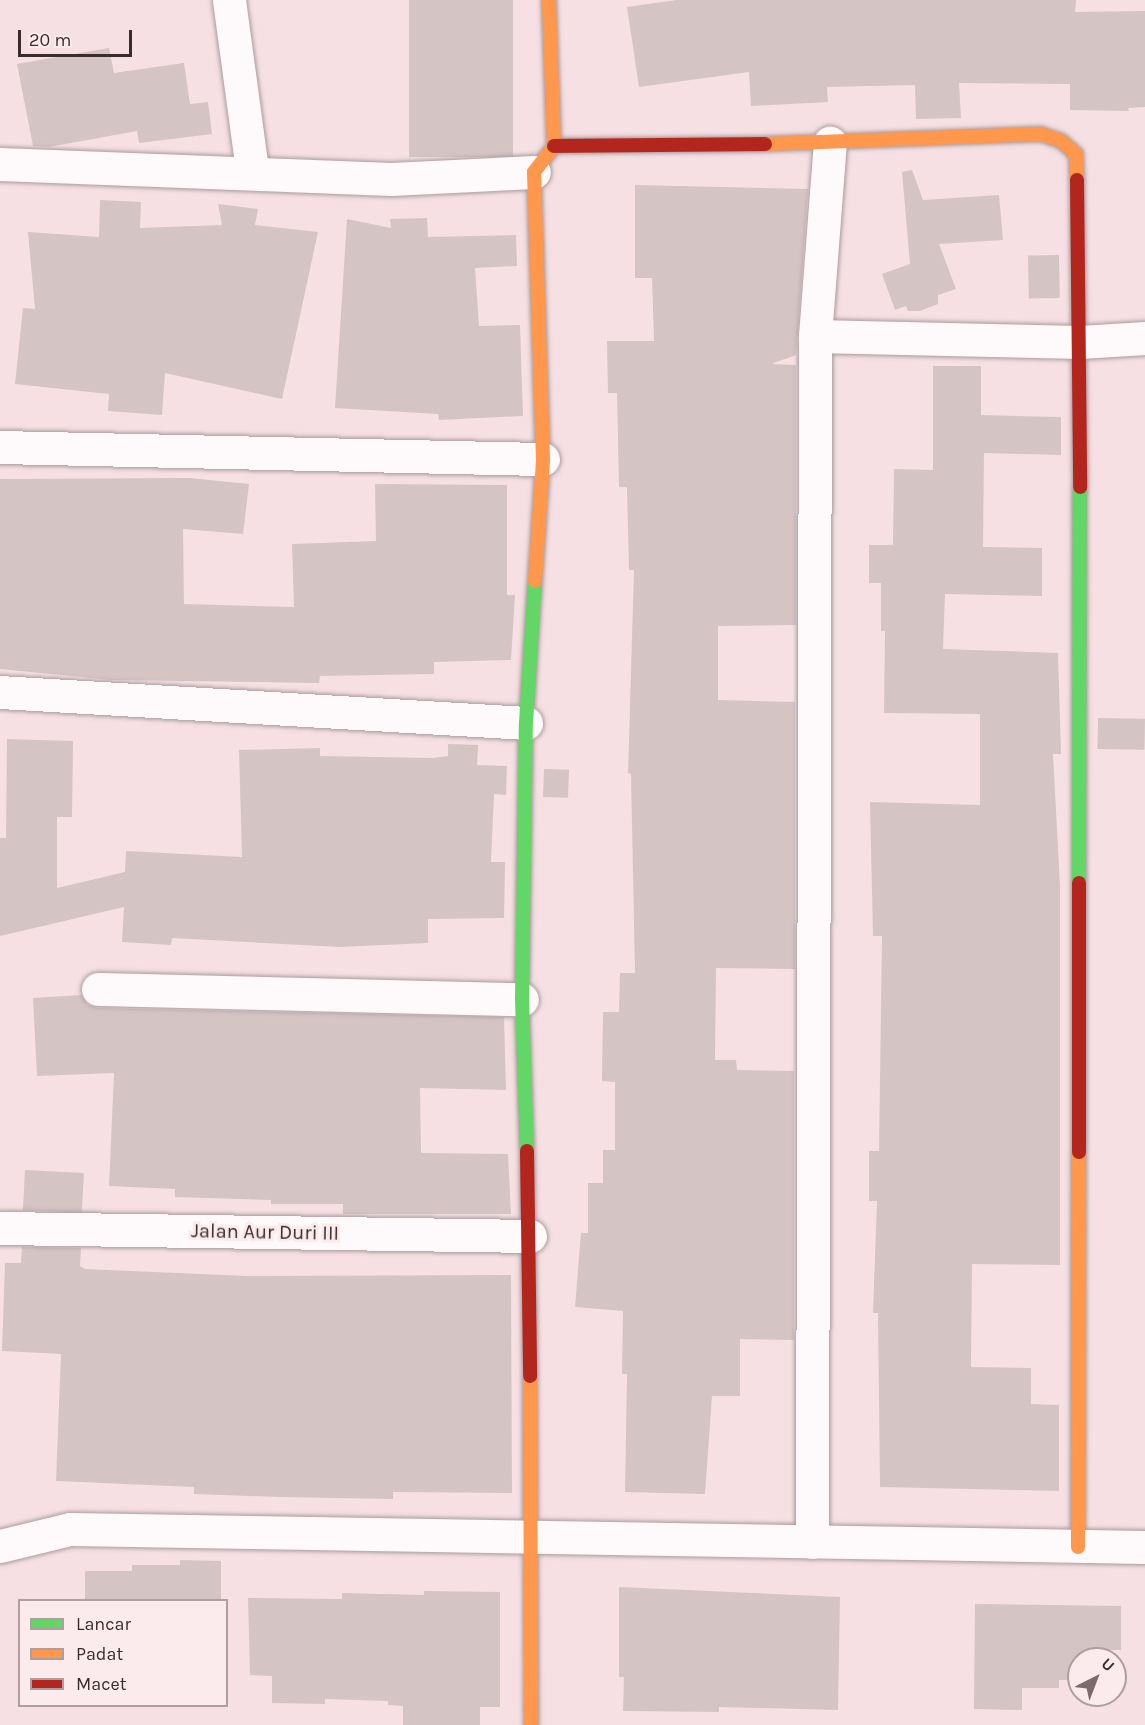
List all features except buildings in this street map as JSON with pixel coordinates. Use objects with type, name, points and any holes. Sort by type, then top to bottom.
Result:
[{"type":"street","points":[[229,0],[252,171]]},
{"type":"street","points":[[531,1725],[533,1537],[530,1236],[522,999],[526,723],[543,459],[534,172],[554,146],[549,0]]},
{"type":"street","points":[[554,146],[830,143],[1041,134],[1069,146],[1079,164],[1078,1547]]},
{"type":"street","points":[[812,1542],[815,336],[830,143]]},
{"type":"street","points":[[0,162],[252,171],[391,179],[534,172]]},
{"type":"street","points":[[815,336],[1080,342],[1145,338]]},
{"type":"street","points":[[0,447],[543,459]]},
{"type":"street","points":[[0,692],[526,723]]},
{"type":"street","points":[[98,989],[522,999]]},
{"type":"street","name":"Jalan Aur Duri III","points":[[0,1228],[530,1236]]},
{"type":"street","points":[[0,1546],[70,1529],[1145,1547]]},
{"type":"traffic: fast","points":[[1079,883],[1080,487]]},
{"type":"traffic: fast","points":[[527,1151],[522,999],[526,723],[535,581]]},
{"type":"traffic: slow","points":[[535,581],[543,459],[534,172],[554,146],[549,0]]},
{"type":"traffic: slow","points":[[765,144],[1041,134],[1061,141],[1076,154],[1077,180]]},
{"type":"traffic: slow","points":[[1078,1547],[1079,1152]]},
{"type":"traffic: slow","points":[[530,1376],[531,1725]]},
{"type":"traffic: jam","points":[[554,146],[765,144]]},
{"type":"traffic: jam","points":[[1077,180],[1080,487]]},
{"type":"traffic: jam","points":[[1079,883],[1079,1152]]},
{"type":"traffic: jam","points":[[527,1151],[530,1376]]}]
